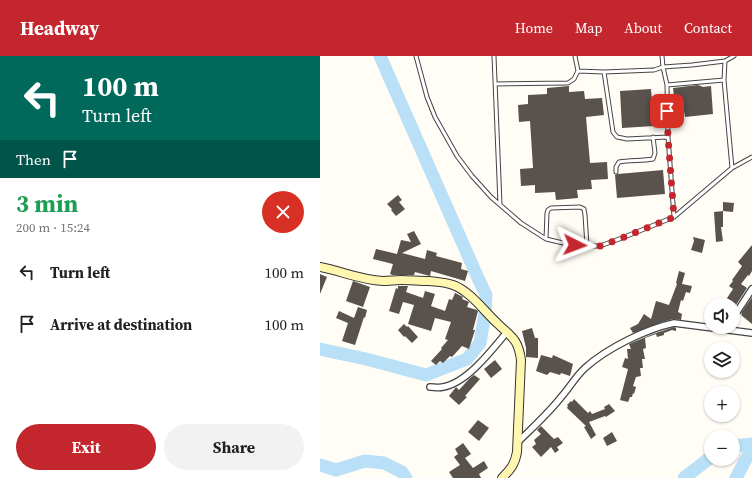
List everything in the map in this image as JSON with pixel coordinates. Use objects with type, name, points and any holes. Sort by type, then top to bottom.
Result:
[{"type":"main road","points":[[320,267],[367,279],[384,281],[402,280],[444,282],[454,285],[470,295],[512,337],[520,352],[521,371],[518,442],[516,460],[513,466],[502,478]]},
{"type":"street","points":[[740,307],[752,289]]},
{"type":"street","points":[[518,442],[544,417],[585,368],[603,354],[649,330],[662,326],[674,323],[704,326]]},
{"type":"street","points":[[430,387],[442,388],[453,384],[472,371],[485,358],[504,330]]},
{"type":"street","points":[[740,331],[752,333]]},
{"type":"lane","points":[[416,56],[427,97],[435,117],[457,156],[472,176],[491,197],[521,222],[546,238],[563,243],[586,246],[600,246],[622,238],[674,217],[732,168],[752,157]]},
{"type":"lane","points":[[494,56],[500,204]]},
{"type":"lane","points":[[495,84],[568,82],[574,79],[578,72],[575,56]]},
{"type":"lane","points":[[662,56],[666,85],[674,217]]},
{"type":"lane","points":[[578,72],[654,70],[663,67],[725,62],[734,56]]},
{"type":"lane","points":[[725,62],[724,80],[732,168]]},
{"type":"lane","points":[[604,72],[612,132],[617,137],[627,139],[668,137]]},
{"type":"lane","points":[[666,85],[724,80]]},
{"type":"lane","points":[[616,172],[616,167],[619,162],[653,159],[656,153],[653,137]]},
{"type":"lane","points":[[546,238],[546,213],[548,210],[551,208],[580,207],[584,209],[586,215],[586,246]]},
{"type":"building","points":[[698,85],[703,87],[711,86],[713,114],[685,117],[684,111],[674,112],[672,96],[674,96],[673,88]]},
{"type":"building","points":[[569,86],[569,92],[584,91],[585,99],[602,98],[604,115],[586,117],[590,163],[607,162],[608,179],[591,180],[592,189],[577,190],[578,198],[556,200],[555,192],[535,193],[535,185],[521,186],[520,169],[533,168],[530,121],[519,122],[518,105],[528,104],[528,95],[547,94],[547,88]]},
{"type":"building","points":[[651,89],[654,126],[622,128],[620,91]]},
{"type":"building","points":[[663,170],[665,194],[617,198],[615,175]]},
{"type":"building","points":[[398,195],[402,200],[399,202],[405,209],[396,216],[387,204]]},
{"type":"building","points":[[723,202],[734,203],[733,212],[723,211]]},
{"type":"building","points":[[723,211],[723,227],[721,227],[723,241],[716,242],[714,212]]},
{"type":"building","points":[[414,231],[421,244],[402,253],[425,259],[427,250],[437,253],[436,256],[462,263],[461,269],[468,271],[465,281],[431,271],[430,276],[415,272],[414,275],[393,275],[390,274],[393,264],[373,259],[376,249],[397,254],[401,240],[411,242],[407,234]]},
{"type":"building","points":[[693,237],[705,240],[702,253],[691,250],[694,241]]},
{"type":"building","points":[[752,245],[752,271],[741,284],[747,288],[740,299],[727,298],[733,289],[729,286],[742,266],[738,262]]},
{"type":"building","points":[[679,271],[685,273],[682,284],[692,286],[690,293],[686,292],[683,301],[681,300],[678,312],[682,314],[681,320],[673,319],[633,333],[630,328],[638,324],[644,314],[651,319],[656,301],[669,305],[677,284]]},
{"type":"building","points":[[320,274],[327,277],[320,294]]},
{"type":"building","points":[[353,281],[370,287],[363,307],[346,301]]},
{"type":"building","points":[[398,286],[408,286],[406,292],[423,298],[425,291],[435,294],[431,306],[445,311],[449,299],[452,300],[455,293],[463,297],[462,299],[469,302],[467,307],[478,311],[473,330],[475,330],[469,349],[462,346],[452,357],[450,356],[443,363],[440,361],[436,365],[431,361],[448,340],[445,339],[451,322],[435,318],[431,331],[408,324],[414,305],[403,302],[399,314],[389,311],[396,288],[398,289]]},
{"type":"building","points":[[752,297],[752,324],[741,315],[741,313]]},
{"type":"building","points":[[358,307],[367,310],[355,345],[342,341],[348,323],[336,318],[339,311],[354,318]]},
{"type":"building","points":[[404,324],[407,327],[408,326],[418,337],[412,343],[398,330]]},
{"type":"building","points":[[674,327],[676,328],[676,331],[672,330],[664,333],[664,335],[657,337],[656,334],[645,338],[646,348],[643,349],[645,359],[642,359],[643,368],[640,368],[641,376],[636,377],[633,386],[636,387],[634,394],[633,393],[628,402],[620,400],[628,369],[622,367],[625,358],[628,359],[627,349],[631,349],[629,344]]},
{"type":"building","points":[[532,328],[535,338],[538,338],[538,358],[526,357],[526,348],[522,331]]},
{"type":"building","points":[[541,355],[552,358],[553,355],[573,364],[570,376],[550,372],[547,375],[536,371]]},
{"type":"building","points":[[495,360],[502,369],[491,378],[484,369]]},
{"type":"building","points":[[474,375],[480,379],[459,405],[449,396],[456,387],[459,390]]},
{"type":"building","points":[[574,399],[588,413],[590,411],[592,414],[605,409],[604,407],[609,404],[615,411],[606,417],[605,416],[589,422],[596,435],[591,439],[584,427],[586,426],[567,408],[567,405]]},
{"type":"building","points":[[478,420],[489,428],[479,441],[468,432]]},
{"type":"building","points":[[541,426],[554,439],[558,437],[563,443],[557,447],[559,450],[555,453],[551,447],[541,457],[532,447],[536,444],[534,440],[541,434],[537,430]]},
{"type":"building","points":[[612,432],[617,441],[607,446],[603,438]]},
{"type":"building","points":[[463,443],[471,454],[465,458],[473,468],[484,461],[488,468],[479,474],[481,478],[453,478],[449,472],[460,465],[454,457],[458,454],[455,449]]},
{"type":"waterway","points":[[320,349],[366,359],[426,375],[467,359],[480,343],[485,313],[486,295],[380,56]]},
{"type":"waterway","points":[[740,445],[752,444]]},
{"type":"waterway","points":[[736,478],[752,448]]},
{"type":"waterway","points":[[320,465],[336,470],[365,461],[384,463],[402,472],[406,478]]},
{"type":"waterway","points":[[684,478],[704,462]]},
{"type":"route","points":[[575,245],[600,246],[674,217],[667,111]]}]
